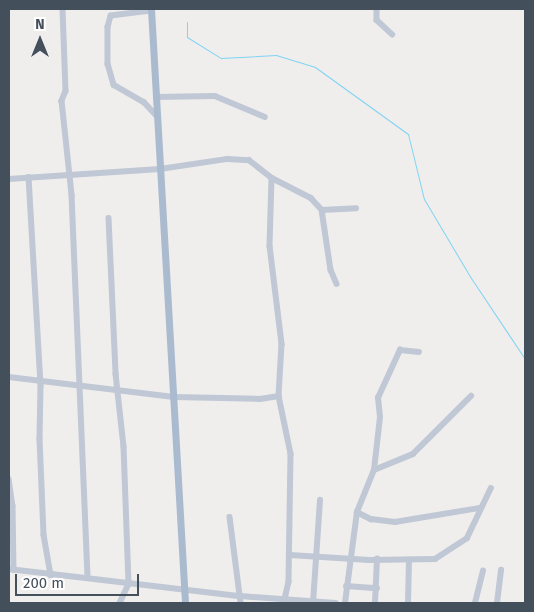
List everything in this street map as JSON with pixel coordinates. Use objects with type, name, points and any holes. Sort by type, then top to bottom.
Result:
[{"type":"main road","points":[[151,10],[185,603]]},
{"type":"street","points":[[63,9],[66,92],[62,101],[70,174],[88,578]]},
{"type":"street","points":[[377,9],[377,20],[392,34]]},
{"type":"street","points":[[151,10],[111,16],[108,27],[108,64],[114,85],[144,102],[157,116]]},
{"type":"street","points":[[156,97],[215,96],[265,116]]},
{"type":"street","points":[[9,179],[160,170],[241,159],[258,166],[272,178],[298,190],[322,210],[331,270],[337,284]]},
{"type":"street","points":[[29,177],[40,380],[44,535],[51,575]]},
{"type":"street","points":[[272,178],[270,246],[282,344],[279,396],[291,454],[288,509],[290,555],[285,599]]},
{"type":"street","points":[[322,210],[356,208]]},
{"type":"street","points":[[109,218],[118,390],[124,447],[129,584],[120,603]]},
{"type":"street","points":[[345,603],[357,512],[374,470],[380,417],[378,398],[400,350],[419,352]]},
{"type":"street","points":[[9,377],[174,397],[260,399],[279,396]]},
{"type":"street","points":[[374,470],[413,454],[471,396]]},
{"type":"street","points":[[9,479],[13,506],[12,569],[240,596],[336,603]]},
{"type":"street","points":[[290,555],[409,560],[435,559],[466,538],[491,488]]},
{"type":"street","points":[[314,602],[320,500]]},
{"type":"street","points":[[357,512],[371,519],[395,522],[480,508]]},
{"type":"street","points":[[230,517],[241,603]]},
{"type":"street","points":[[375,603],[377,559]]},
{"type":"street","points":[[408,603],[409,560]]},
{"type":"street","points":[[497,603],[501,570]]},
{"type":"street","points":[[476,603],[483,571]]},
{"type":"street","points":[[346,586],[377,588]]},
{"type":"waterway","points":[[187,22],[187,37],[221,58],[276,55],[315,67],[408,134],[424,199],[471,278],[525,359]]}]
